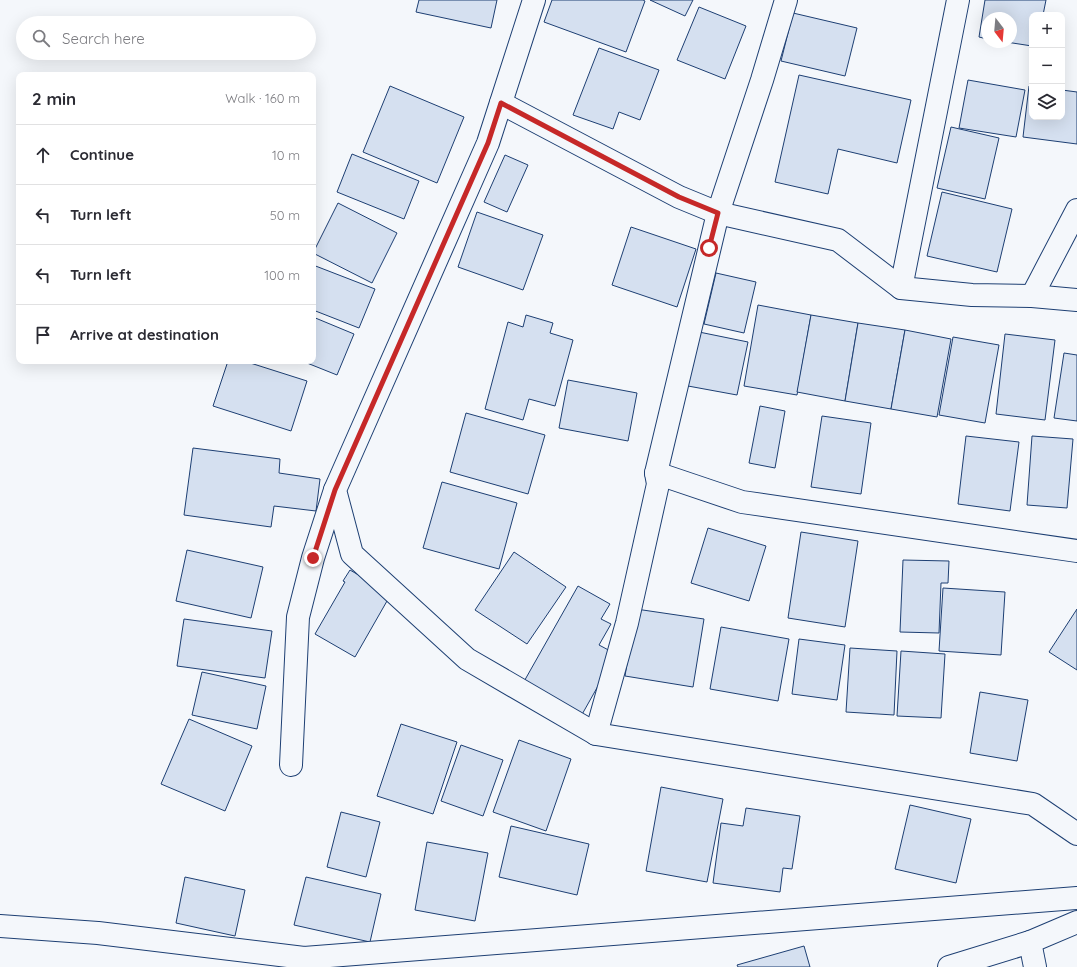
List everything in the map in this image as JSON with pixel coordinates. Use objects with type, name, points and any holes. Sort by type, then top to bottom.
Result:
[{"type":"street","points":[[291,766],[298,617],[313,558],[335,490],[488,143],[534,0]]},
{"type":"street","points":[[596,734],[628,615],[658,484],[656,473],[718,213],[762,80],[786,0]]},
{"type":"street","points":[[901,288],[958,0]]},
{"type":"street","points":[[501,103],[679,197],[718,213],[838,240],[901,288],[972,295],[1032,296],[1077,300]]},
{"type":"street","points":[[1032,296],[1077,210]]},
{"type":"street","points":[[656,473],[742,502],[1077,551]]},
{"type":"street","points":[[335,490],[352,554],[467,659],[596,734],[1033,804],[1077,834]]},
{"type":"street","points":[[0,926],[98,933],[304,958],[1077,898]]},
{"type":"street","points":[[949,967],[1030,942],[1077,922]]},
{"type":"street","points":[[1030,942],[1035,967]]},
{"type":"building","points":[[419,0],[497,0],[491,28],[416,12]]},
{"type":"building","points":[[552,0],[645,1],[626,52],[544,22]]},
{"type":"building","points":[[650,0],[693,0],[685,16]]},
{"type":"building","points":[[985,0],[1046,0],[1044,12],[1029,12],[1029,46],[1017,44],[1017,12],[983,12]]},
{"type":"building","points":[[699,7],[746,26],[725,79],[677,60]]},
{"type":"building","points":[[793,13],[857,28],[845,76],[781,61]]},
{"type":"building","points":[[981,25],[981,38],[979,37]]},
{"type":"building","points":[[599,48],[659,70],[640,120],[619,112],[613,129],[573,115]]},
{"type":"building","points":[[799,75],[911,100],[897,163],[838,149],[828,194],[775,182]]},
{"type":"building","points":[[968,80],[1025,90],[1016,137],[959,128]]},
{"type":"building","points":[[390,86],[464,117],[437,183],[363,152]]},
{"type":"building","points":[[1029,86],[1029,120],[1065,120],[1065,90],[1077,92],[1077,144],[1023,137]]},
{"type":"building","points":[[951,127],[999,138],[985,199],[937,188]]},
{"type":"building","points":[[352,154],[419,181],[404,219],[337,192]]},
{"type":"building","points":[[505,155],[528,165],[507,212],[484,202]]},
{"type":"building","points":[[942,192],[1012,209],[997,272],[927,256]]},
{"type":"building","points":[[338,203],[397,233],[372,283],[316,255],[316,247]]},
{"type":"building","points":[[477,212],[543,235],[523,290],[458,267]]},
{"type":"building","points":[[631,227],[696,249],[677,307],[612,285]]},
{"type":"building","points":[[316,266],[375,289],[359,328],[316,311]]},
{"type":"building","points":[[716,273],[756,282],[744,333],[704,324]]},
{"type":"building","points":[[758,305],[811,315],[797,395],[744,386]]},
{"type":"building","points":[[526,315],[553,323],[550,333],[573,340],[555,406],[529,399],[523,420],[485,409],[508,322],[523,327]]},
{"type":"building","points":[[811,315],[858,323],[845,401],[797,392]]},
{"type":"building","points":[[316,318],[354,334],[337,375],[310,364],[316,364]]},
{"type":"building","points":[[858,323],[905,330],[891,409],[845,401]]},
{"type":"building","points":[[905,330],[951,339],[937,417],[891,409]]},
{"type":"building","points":[[699,332],[748,342],[737,395],[688,386]]},
{"type":"building","points":[[1005,334],[1055,340],[1045,420],[996,414]]},
{"type":"building","points":[[953,337],[999,345],[985,423],[939,415]]},
{"type":"building","points":[[1064,353],[1077,355],[1077,421],[1054,418]]},
{"type":"building","points":[[227,364],[253,364],[307,381],[291,431],[213,406]]},
{"type":"building","points":[[568,380],[637,393],[628,441],[559,428]]},
{"type":"building","points":[[760,406],[785,411],[775,468],[749,463]]},
{"type":"building","points":[[466,413],[545,435],[528,494],[450,472]]},
{"type":"building","points":[[822,416],[871,423],[861,494],[811,487]]},
{"type":"building","points":[[966,436],[1019,442],[1010,511],[958,504]]},
{"type":"building","points":[[1032,436],[1073,439],[1067,508],[1027,505]]},
{"type":"building","points":[[193,448],[280,459],[279,473],[320,479],[316,511],[274,506],[271,527],[184,515]]},
{"type":"building","points":[[442,482],[517,503],[499,569],[423,548]]},
{"type":"building","points":[[708,528],[766,546],[749,601],[691,583]]},
{"type":"building","points":[[801,532],[858,541],[845,627],[788,618]]},
{"type":"building","points":[[187,550],[263,567],[251,618],[176,601]]},
{"type":"building","points":[[514,552],[566,587],[527,644],[475,610]]},
{"type":"building","points":[[903,560],[949,561],[948,583],[941,583],[939,633],[900,632]]},
{"type":"building","points":[[350,570],[391,594],[355,657],[315,634],[345,582],[343,581]]},
{"type":"building","points":[[578,586],[610,604],[601,619],[611,624],[599,645],[616,654],[580,718],[522,685]]},
{"type":"building","points":[[943,588],[1005,592],[1001,655],[939,651]]},
{"type":"building","points":[[636,609],[704,619],[693,687],[625,676]]},
{"type":"building","points":[[1077,609],[1077,670],[1049,652]]},
{"type":"building","points":[[184,619],[272,631],[265,678],[177,666]]},
{"type":"building","points":[[721,627],[789,639],[778,701],[710,689]]},
{"type":"building","points":[[799,639],[845,645],[837,700],[792,694]]},
{"type":"building","points":[[850,648],[897,651],[894,715],[846,712]]},
{"type":"building","points":[[901,651],[945,654],[941,718],[897,716]]},
{"type":"building","points":[[202,672],[266,686],[257,729],[192,715]]},
{"type":"building","points":[[980,692],[1028,700],[1017,761],[970,753]]},
{"type":"building","points":[[189,719],[252,746],[225,811],[161,784]]},
{"type":"building","points":[[401,724],[457,742],[433,814],[377,796]]},
{"type":"building","points":[[519,740],[571,759],[546,831],[493,812]]},
{"type":"building","points":[[461,745],[503,760],[483,816],[441,801]]},
{"type":"building","points":[[661,787],[723,799],[707,882],[646,871]]},
{"type":"building","points":[[910,805],[971,819],[956,883],[895,869]]},
{"type":"building","points":[[746,808],[800,816],[792,869],[783,868],[780,892],[713,883],[721,823],[743,826]]},
{"type":"building","points":[[341,812],[380,822],[366,877],[327,867]]},
{"type":"building","points":[[511,826],[589,844],[577,895],[499,877]]},
{"type":"building","points":[[427,842],[488,853],[475,921],[415,910]]},
{"type":"building","points":[[185,877],[245,890],[235,936],[176,923]]},
{"type":"building","points":[[306,877],[381,894],[370,942],[294,925]]},
{"type":"building","points":[[804,946],[810,967],[738,967],[737,965]]},
{"type":"route","points":[[313,558],[335,490],[488,143],[501,103],[679,197],[718,213],[709,248]]}]
